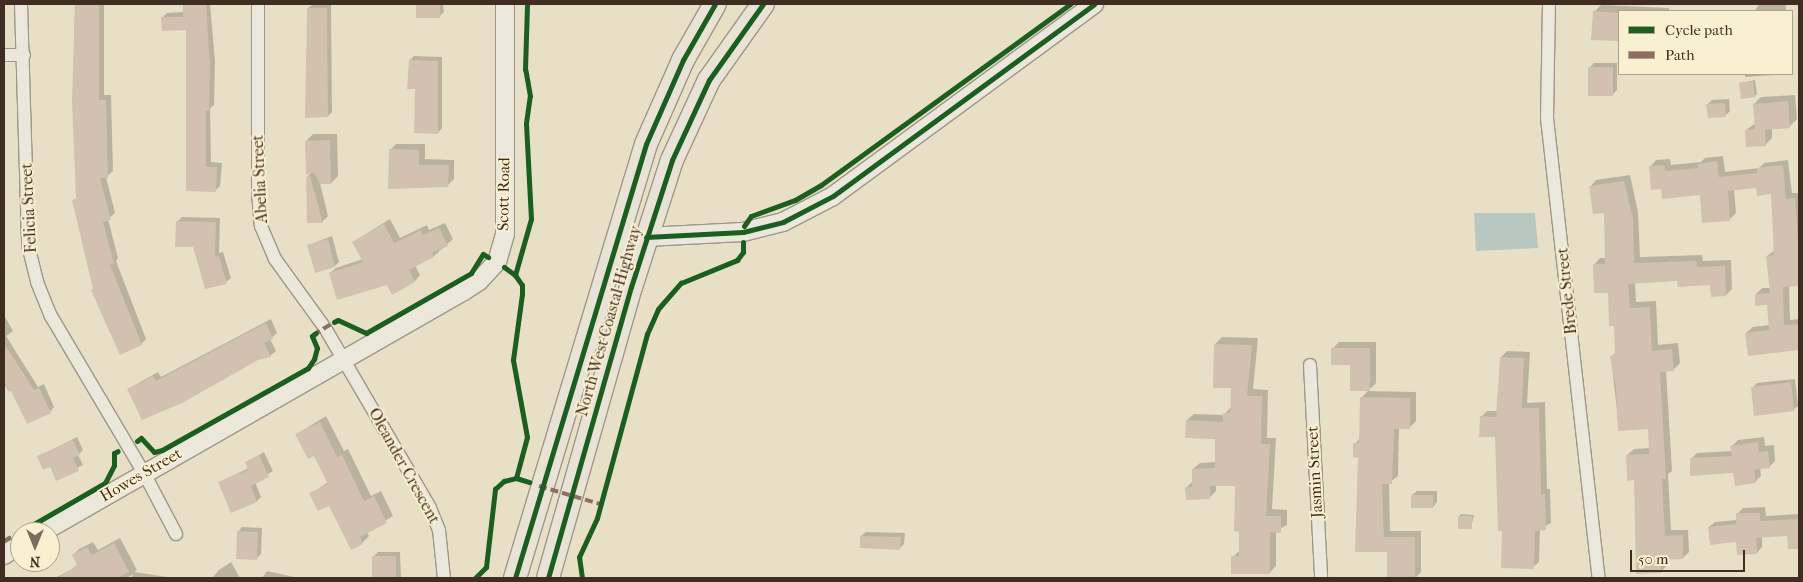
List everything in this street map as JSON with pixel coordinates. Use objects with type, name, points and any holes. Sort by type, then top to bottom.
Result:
[{"type":"highway","name":"North West Coastal Highway","points":[[515,578],[646,144],[682,60],[715,4]]},
{"type":"highway","name":"North West Coastal Highway","points":[[548,578],[646,236],[672,160],[709,80],[763,4]]},
{"type":"street","name":"Felicia Street","points":[[21,4],[24,55],[28,245],[37,282],[51,316],[144,473],[176,534]]},
{"type":"street","name":"Abelia Street","points":[[258,4],[258,193],[261,226],[275,259],[344,359]]},
{"type":"street","name":"Scott Road","points":[[344,359],[472,286],[497,262],[505,234],[505,4]]},
{"type":"street","points":[[646,236],[729,234],[783,222],[833,196],[1094,4]]},
{"type":"street","name":"Brede Street","points":[[1549,4],[1547,118],[1599,578]]},
{"type":"street","points":[[4,55],[24,55]]},
{"type":"street","name":"Howes Street","points":[[60,522],[344,359]]},
{"type":"street","name":"Oleander Crescent","points":[[344,359],[430,508],[439,530],[444,578]]},
{"type":"street","name":"Jasmin Street","points":[[1310,365],[1320,578]]},
{"type":"shaded area","points":[[1474,213],[1535,213],[1538,248],[1476,251]]},
{"type":"building","points":[[75,4],[99,4],[99,100],[106,100],[108,178],[100,178],[111,220],[103,222],[114,264],[110,265],[142,345],[120,355],[91,290],[93,289],[72,200],[76,199],[72,101]]},
{"type":"building","points":[[183,4],[206,4],[210,67],[209,111],[206,111],[206,167],[217,167],[216,192],[186,191],[186,30],[162,31],[161,17],[183,17]]},
{"type":"building","points":[[416,4],[440,4],[440,18],[416,18]]},
{"type":"building","points":[[307,8],[327,8],[328,117],[305,118]]},
{"type":"building","points":[[1593,11],[1618,13],[1618,41],[1591,40]]},
{"type":"building","points":[[409,60],[438,61],[438,134],[414,133],[415,89],[407,89]]},
{"type":"building","points":[[1588,67],[1613,67],[1613,96],[1588,96]]},
{"type":"building","points":[[1753,81],[1755,97],[1741,99],[1739,83]]},
{"type":"building","points":[[1788,101],[1790,128],[1765,130],[1766,146],[1746,147],[1745,130],[1755,129],[1753,104]]},
{"type":"building","points":[[1725,103],[1726,117],[1708,118],[1706,104]]},
{"type":"building","points":[[330,140],[331,184],[320,184],[314,172],[306,175],[305,141]]},
{"type":"building","points":[[389,149],[419,150],[419,165],[449,165],[448,187],[388,189]]},
{"type":"building","points":[[1717,161],[1719,177],[1757,173],[1757,168],[1783,165],[1786,199],[1795,198],[1799,253],[1799,286],[1783,287],[1784,325],[1799,324],[1799,350],[1748,356],[1745,333],[1769,330],[1767,305],[1755,306],[1755,294],[1770,293],[1766,256],[1774,255],[1771,194],[1757,196],[1756,188],[1728,191],[1730,221],[1702,223],[1700,195],[1662,199],[1661,189],[1651,190],[1649,166],[1664,165],[1665,171],[1698,168],[1698,164]]},
{"type":"building","points":[[310,176],[323,223],[307,223],[306,177]]},
{"type":"building","points":[[1624,181],[1633,219],[1634,263],[1696,261],[1697,267],[1725,266],[1726,296],[1711,297],[1710,285],[1678,287],[1677,281],[1628,284],[1630,308],[1650,307],[1652,351],[1672,349],[1674,371],[1660,372],[1666,479],[1662,479],[1665,536],[1683,535],[1683,559],[1661,560],[1661,573],[1636,574],[1634,480],[1627,481],[1626,455],[1649,454],[1648,429],[1618,431],[1616,388],[1610,356],[1615,355],[1614,326],[1609,326],[1608,293],[1594,293],[1593,264],[1605,264],[1604,213],[1593,214],[1589,186]]},
{"type":"building","points":[[176,221],[216,222],[215,257],[219,256],[227,284],[205,289],[193,247],[175,247]]},
{"type":"building","points":[[384,224],[394,243],[421,230],[423,235],[439,228],[448,246],[432,253],[434,257],[409,270],[415,282],[392,295],[387,285],[337,300],[329,273],[363,262],[352,242]]},
{"type":"building","points":[[328,239],[335,267],[315,273],[307,245]]},
{"type":"building","points":[[266,323],[273,339],[264,343],[271,357],[258,360],[182,403],[142,420],[127,389],[153,376],[156,381]]},
{"type":"building","points":[[4,343],[34,390],[39,388],[51,413],[27,424],[11,391],[9,392],[4,385]]},
{"type":"building","points":[[1214,344],[1252,345],[1247,396],[1262,396],[1261,444],[1270,444],[1266,516],[1281,516],[1281,533],[1270,532],[1270,574],[1231,574],[1231,556],[1239,556],[1239,532],[1234,531],[1235,486],[1210,486],[1210,499],[1186,500],[1185,487],[1192,487],[1192,469],[1215,468],[1215,439],[1185,438],[1186,420],[1223,422],[1223,413],[1230,413],[1231,388],[1213,388]]},
{"type":"building","points":[[1331,348],[1370,348],[1370,391],[1350,391],[1350,365],[1331,365]]},
{"type":"building","points":[[1500,357],[1524,358],[1522,408],[1539,408],[1541,494],[1545,494],[1546,530],[1535,531],[1534,569],[1501,568],[1502,531],[1498,531],[1495,437],[1479,437],[1480,416],[1496,417]]},
{"type":"building","points":[[1791,382],[1794,411],[1754,416],[1751,387]]},
{"type":"building","points":[[1360,397],[1410,398],[1410,429],[1394,429],[1392,484],[1382,484],[1384,537],[1415,537],[1415,578],[1387,578],[1387,552],[1355,552],[1358,458],[1353,457],[1353,443],[1359,443]]},
{"type":"building","points":[[320,422],[337,457],[342,455],[364,501],[374,496],[387,523],[360,537],[363,544],[351,550],[329,506],[318,511],[309,493],[328,484],[314,456],[308,459],[295,434]]},
{"type":"building","points":[[73,440],[80,455],[73,458],[79,471],[56,481],[50,467],[43,470],[37,456]]},
{"type":"building","points":[[1758,442],[1759,452],[1768,451],[1770,468],[1754,470],[1756,483],[1735,486],[1733,473],[1690,476],[1690,458],[1732,456],[1730,446]]},
{"type":"building","points":[[259,455],[269,477],[251,486],[257,502],[231,513],[218,482],[248,470],[245,462]]},
{"type":"building","points":[[1411,495],[1433,495],[1433,508],[1411,508]]},
{"type":"building","points":[[1736,513],[1760,513],[1760,521],[1799,519],[1799,549],[1788,549],[1787,536],[1756,538],[1757,554],[1737,555],[1736,542],[1710,545],[1708,527],[1736,524]]},
{"type":"building","points":[[1458,516],[1472,516],[1472,529],[1458,529]]},
{"type":"building","points":[[237,531],[258,532],[257,560],[236,559]]},
{"type":"building","points":[[860,536],[901,537],[900,550],[860,548]]},
{"type":"building","points":[[114,543],[129,572],[117,578],[58,578],[77,565],[72,555],[87,547],[92,555]]},
{"type":"building","points":[[372,556],[396,556],[396,578],[372,578]]},
{"type":"marked path","points":[[313,335],[338,320]]},
{"type":"marked path","points":[[539,486],[600,504]]},
{"type":"marked path","points":[[4,541],[10,538]]},
{"type":"cycle path","points":[[515,275],[531,219],[526,123],[530,96],[525,69],[527,4]]},
{"type":"cycle path","points":[[515,578],[646,144],[683,60],[715,4]]},
{"type":"cycle path","points":[[548,578],[631,287],[672,160],[709,80],[763,4]]},
{"type":"cycle path","points":[[744,226],[751,216],[795,200],[821,185],[1070,4]]},
{"type":"cycle path","points":[[646,237],[743,232],[783,222],[833,196],[1094,4]]},
{"type":"cycle path","points":[[582,578],[579,557],[597,518],[647,334],[658,309],[681,283],[737,260],[743,252],[743,242]]},
{"type":"cycle path","points":[[334,322],[338,320],[366,333],[471,273],[483,254],[488,257]]},
{"type":"cycle path","points":[[504,267],[515,275],[522,285],[513,360],[527,437],[516,478]]},
{"type":"cycle path","points":[[137,441],[141,438],[154,452],[162,450],[308,368],[314,359],[317,348],[312,336],[316,333]]},
{"type":"cycle path","points":[[37,522],[105,483],[114,465],[114,453],[118,451]]},
{"type":"cycle path","points":[[475,578],[486,567],[495,489],[504,481],[516,478],[529,482]]}]
